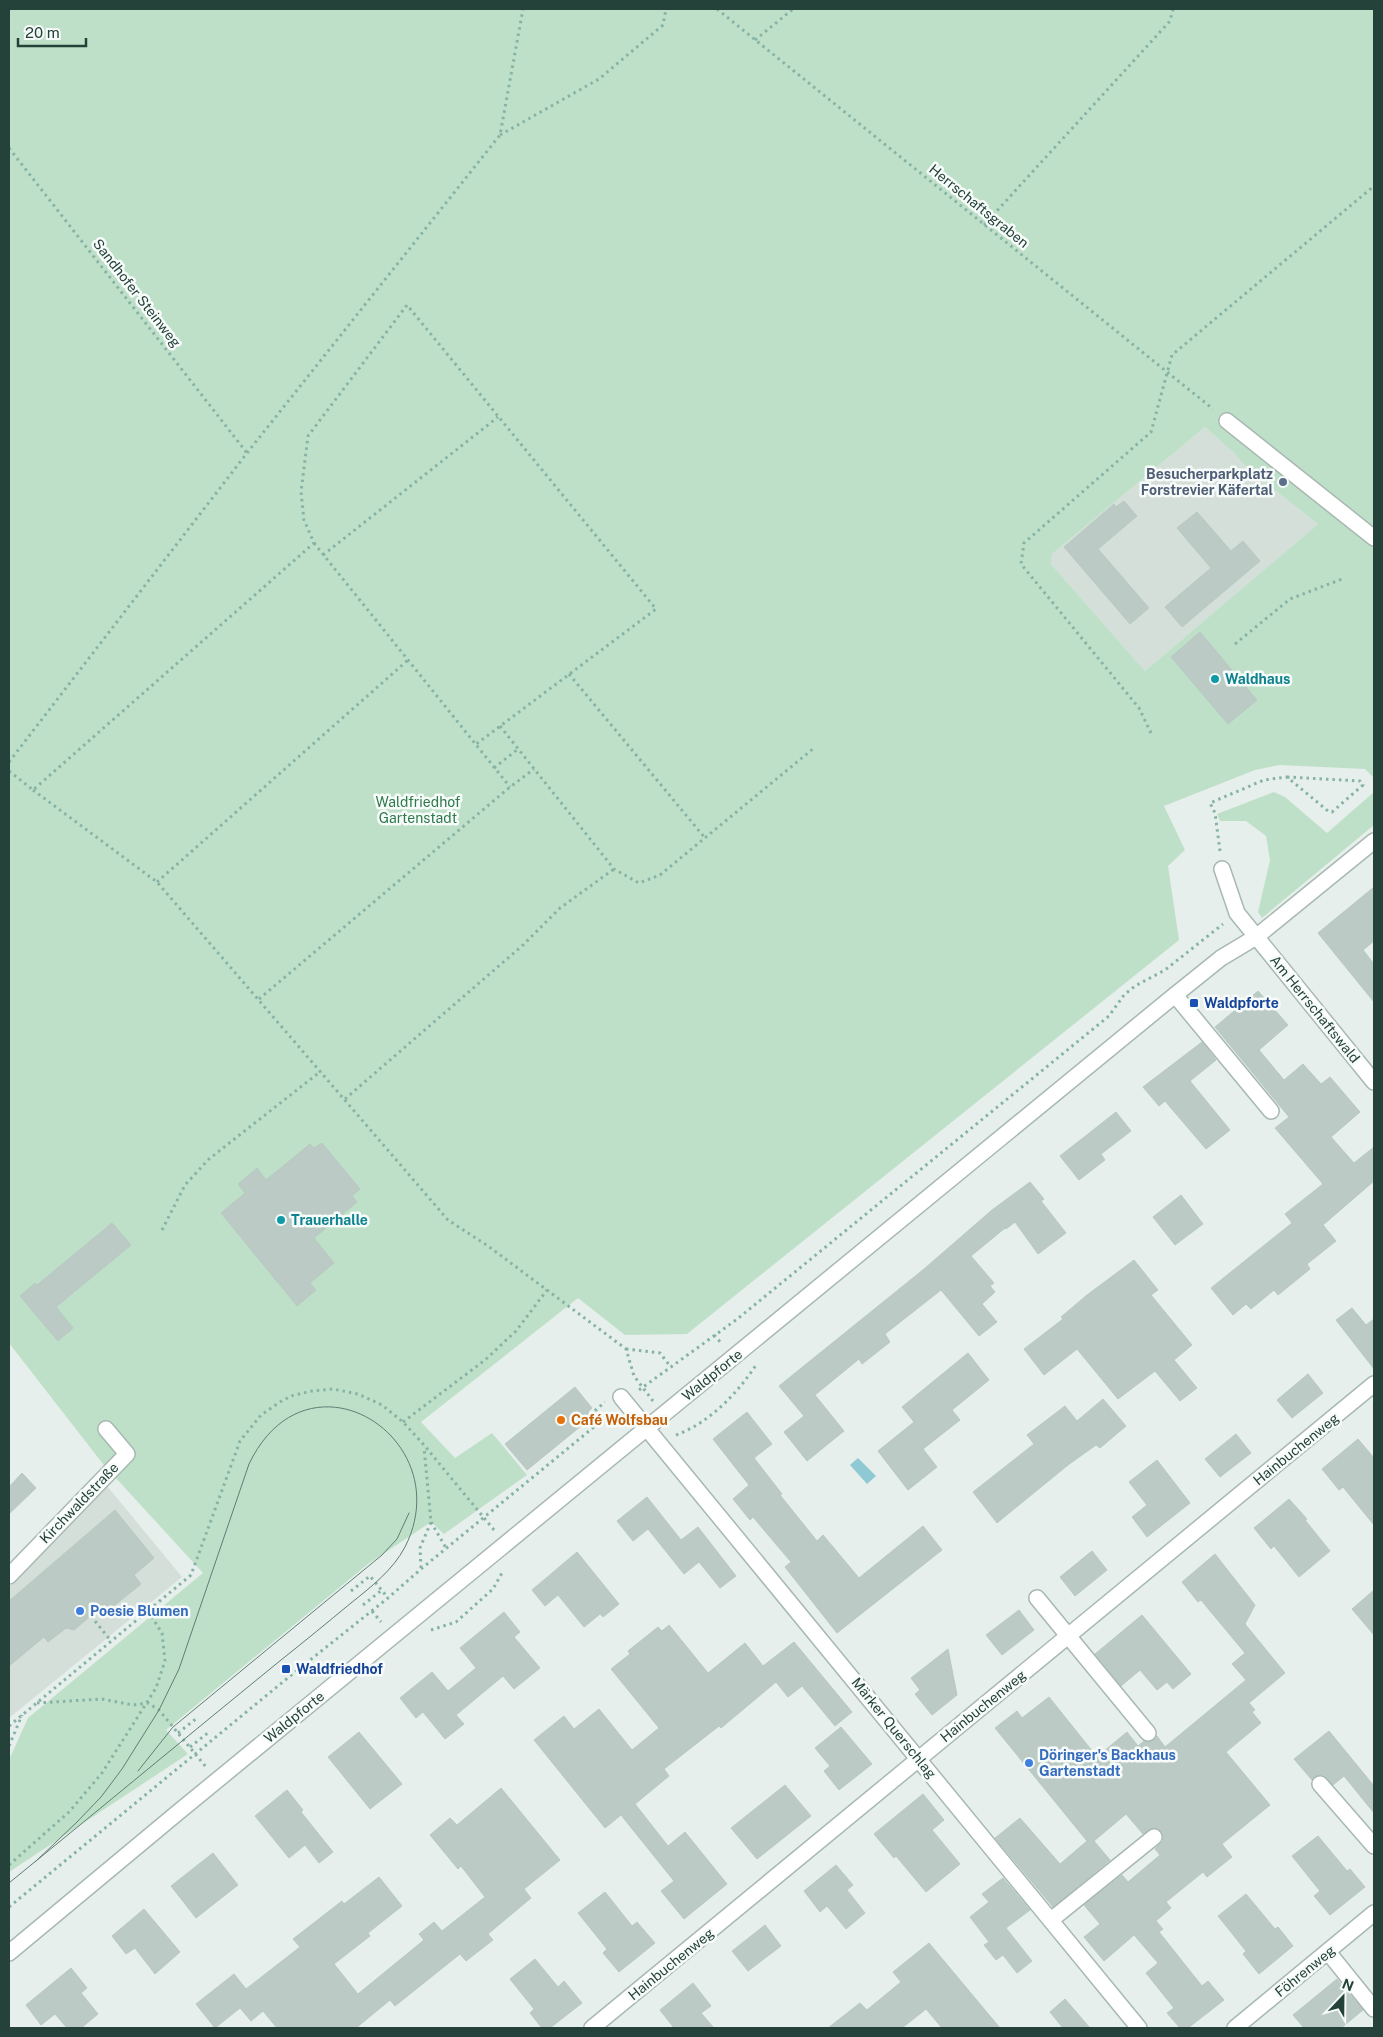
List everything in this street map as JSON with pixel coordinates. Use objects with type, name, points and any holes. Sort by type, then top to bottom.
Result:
[{"type":"street","points":[[1227,421],[1374,538]]},
{"type":"street","name":"Waldpforte","points":[[9,1953],[217,1780],[1220,958],[1256,937],[1374,841]]},
{"type":"street","name":"Am Herrschaftswald","points":[[1222,869],[1237,913],[1374,1082]]},
{"type":"street","points":[[1175,995],[1272,1111]]},
{"type":"street","name":"Hainbuchenweg","points":[[592,2028],[1374,1384]]},
{"type":"street","name":"Märker Querschlag","points":[[621,1397],[1139,2028]]},
{"type":"street","name":"Kirchwaldstraße","points":[[9,1576],[127,1454],[106,1429]]},
{"type":"street","points":[[1037,1598],[1148,1733]]},
{"type":"street","points":[[1320,1784],[1374,1846]]},
{"type":"street","points":[[1051,1920],[1154,1837]]},
{"type":"street","name":"Föhrenweg","points":[[1235,2028],[1374,1913]]},
{"type":"street","points":[[1328,1952],[1374,2009]]},
{"type":"path","points":[[500,135],[522,9]]},
{"type":"path","points":[[9,762],[247,453],[500,135],[599,79],[663,25],[666,9]]},
{"type":"path","name":"Herrschaftsgraben","points":[[717,9],[1227,421]]},
{"type":"path","points":[[754,40],[793,9]]},
{"type":"path","points":[[984,225],[1170,21],[1173,9]]},
{"type":"path","name":"Sandhofer Steinweg","points":[[9,148],[247,453]]},
{"type":"path","points":[[1150,733],[1139,708],[1021,564],[1024,543],[1151,432],[1172,355],[1374,186]]},
{"type":"path","points":[[475,745],[656,609],[407,305],[308,436],[301,492],[304,520],[314,543],[323,555],[475,745],[510,787]]},
{"type":"path","points":[[323,555],[498,416]]},
{"type":"path","points":[[33,790],[314,543]]},
{"type":"path","points":[[1235,644],[1290,599],[1342,579]]},
{"type":"path","points":[[157,882],[408,660]]},
{"type":"path","points":[[569,674],[705,838]]},
{"type":"path","points":[[500,726],[614,870],[640,883],[660,875],[814,748]]},
{"type":"path","points":[[494,768],[518,749]]},
{"type":"path","points":[[258,999],[510,787],[534,769]]},
{"type":"path","points":[[9,771],[157,882],[448,1220],[488,1246],[626,1349],[660,1354],[670,1366]]},
{"type":"path","points":[[1222,869],[1215,813],[1210,803],[1264,780],[1287,777],[1360,781],[1363,784],[1332,812],[1328,811],[1287,777]]},
{"type":"path","points":[[345,1099],[522,945],[560,908],[614,870]]},
{"type":"path","points":[[162,1230],[185,1185],[210,1159],[321,1071]]},
{"type":"path","points":[[403,1422],[485,1360],[516,1331],[547,1290]]},
{"type":"path","points":[[626,1349],[634,1376],[664,1414]]},
{"type":"path","points":[[9,1726],[191,1575],[240,1441],[249,1428],[269,1409],[301,1393],[333,1389],[358,1394],[388,1409],[424,1445],[505,1544]]},
{"type":"path","points":[[590,1415],[593,1412],[600,1422]]},
{"type":"path","points":[[424,1445],[431,1522],[446,1548]]},
{"type":"path","points":[[421,1568],[420,1548],[431,1522]]},
{"type":"path","points":[[352,1591],[370,1576],[388,1598]]},
{"type":"path","points":[[363,1605],[382,1590]]},
{"type":"path","points":[[9,1865],[68,1812],[102,1773],[148,1703],[156,1688],[165,1661],[162,1633],[148,1611]]},
{"type":"path","points":[[372,1611],[384,1626]]},
{"type":"path","points":[[91,1616],[111,1641]]},
{"type":"path","points":[[36,1703],[102,1699],[133,1705],[148,1703],[159,1710],[217,1780]]},
{"type":"path","points":[[9,1746],[22,1714]]},
{"type":"path","points":[[178,1734],[197,1718]]},
{"type":"path","points":[[190,1747],[209,1732]]},
{"type":"shaded area","points":[[1205,427],[1233,452],[1248,469],[1318,524],[1145,671],[1051,564],[1052,554]]},
{"type":"shaded area","points":[[107,1486],[182,1577],[9,1718],[9,1587]]},
{"type":"green space","name":"Waldfriedhof Gartenstadt","points":[[9,9],[1374,9],[1374,778],[1365,769],[1279,765],[1255,770],[1164,806],[1185,850],[1168,866],[1179,940],[687,1334],[625,1335],[578,1298],[421,1422],[455,1458],[492,1433],[527,1475],[444,1534],[431,1522],[368,1564],[166,1730],[188,1754],[9,1872],[9,1760],[28,1718],[203,1573],[103,1464],[9,1343]],"holes":[[[1205,427],[1233,452],[1248,469],[1318,524],[1145,671],[1051,564],[1052,554]]]},
{"type":"green space","points":[[1274,792],[1285,797],[1327,833],[1374,792],[1374,825],[1262,918],[1258,912],[1270,860],[1266,836],[1246,821],[1220,821],[1217,814]]},
{"type":"water","points":[[858,1458],[876,1476],[867,1484],[850,1465]]},
{"type":"building","points":[[1124,501],[1137,516],[1098,549],[1149,608],[1130,624],[1064,547],[1114,504],[1116,507]]},
{"type":"building","points":[[1197,512],[1231,551],[1243,541],[1260,561],[1182,627],[1165,607],[1211,568],[1177,528]]},
{"type":"building","name":"Waldhaus","points":[[1200,632],[1257,700],[1228,724],[1171,657]]},
{"type":"building","points":[[1374,887],[1374,941],[1363,950],[1374,964],[1374,1002],[1318,933]]},
{"type":"building","points":[[1258,991],[1288,1025],[1259,1050],[1284,1080],[1303,1064],[1321,1084],[1330,1077],[1360,1112],[1331,1137],[1354,1163],[1374,1147],[1374,1181],[1323,1225],[1336,1241],[1307,1264],[1310,1269],[1278,1295],[1274,1290],[1251,1309],[1246,1304],[1233,1315],[1211,1288],[1292,1223],[1285,1214],[1323,1184],[1275,1128],[1289,1117],[1215,1027]]},
{"type":"building","points":[[1202,1042],[1216,1060],[1190,1081],[1230,1130],[1206,1149],[1165,1101],[1159,1106],[1143,1087]]},
{"type":"building","points":[[1116,1112],[1131,1131],[1101,1154],[1105,1160],[1079,1180],[1060,1156]]},
{"type":"building","name":"Trauerhalle","points":[[322,1143],[360,1189],[352,1196],[357,1202],[314,1238],[334,1263],[310,1283],[316,1290],[297,1306],[221,1213],[245,1193],[238,1184],[257,1168],[266,1180],[310,1144],[314,1148]]},
{"type":"building","points":[[1030,1182],[1044,1199],[1041,1201],[1066,1233],[1038,1254],[1015,1222],[971,1256],[994,1283],[990,1286],[995,1292],[982,1304],[997,1322],[979,1336],[941,1290],[885,1334],[890,1342],[862,1364],[859,1359],[815,1395],[844,1431],[807,1461],[784,1432],[804,1416],[779,1386],[924,1269],[992,1210]]},
{"type":"building","points":[[1181,1195],[1203,1224],[1175,1245],[1153,1217]]},
{"type":"building","points":[[112,1223],[131,1245],[56,1307],[73,1328],[58,1341],[20,1296],[35,1283],[37,1285]]},
{"type":"building","points":[[1134,1260],[1158,1290],[1151,1295],[1192,1345],[1174,1360],[1197,1388],[1180,1401],[1155,1371],[1118,1399],[1077,1349],[1044,1375],[1024,1349],[1063,1319],[1061,1317],[1087,1295]]},
{"type":"building","points":[[1352,1308],[1366,1325],[1374,1319],[1374,1369],[1336,1320]]},
{"type":"building","points":[[968,1353],[989,1380],[952,1410],[960,1420],[923,1449],[937,1467],[908,1490],[878,1451],[914,1422],[902,1407]]},
{"type":"building","points":[[1308,1374],[1323,1393],[1292,1418],[1277,1400]]},
{"type":"building","name":"Café Wolfsbau","points":[[575,1387],[592,1408],[588,1412],[592,1417],[527,1470],[505,1444]]},
{"type":"building","points":[[1103,1399],[1126,1426],[1100,1448],[1096,1445],[1068,1465],[997,1523],[973,1492],[1034,1444],[1027,1435],[1065,1406],[1077,1421]]},
{"type":"building","points":[[747,1412],[772,1444],[754,1458],[782,1494],[780,1495],[817,1541],[823,1535],[859,1578],[923,1526],[942,1550],[837,1633],[785,1567],[791,1562],[753,1517],[750,1520],[733,1499],[749,1485],[713,1439]]},
{"type":"building","points":[[1236,1434],[1251,1453],[1220,1477],[1205,1459]]},
{"type":"building","points":[[1358,1439],[1374,1458],[1374,1525],[1343,1487],[1339,1490],[1322,1469]]},
{"type":"building","points":[[1157,1460],[1190,1503],[1147,1537],[1132,1517],[1147,1505],[1129,1482]]},
{"type":"building","points":[[22,1473],[36,1488],[9,1514],[9,1487]]},
{"type":"building","points":[[647,1497],[681,1540],[698,1527],[736,1576],[720,1588],[699,1562],[684,1574],[648,1529],[633,1541],[617,1521]]},
{"type":"building","points":[[1289,1499],[1307,1519],[1305,1520],[1330,1551],[1299,1577],[1274,1546],[1271,1549],[1254,1528]]},
{"type":"building","points":[[115,1510],[154,1558],[134,1575],[141,1584],[110,1609],[105,1604],[74,1630],[66,1628],[48,1642],[44,1637],[9,1666],[9,1601]]},
{"type":"building","points":[[1092,1551],[1107,1570],[1075,1596],[1060,1577]]},
{"type":"building","points":[[577,1552],[619,1604],[603,1617],[600,1614],[584,1627],[558,1595],[545,1606],[532,1590]]},
{"type":"building","points":[[1215,1554],[1255,1605],[1245,1624],[1285,1673],[1249,1703],[1255,1710],[1252,1712],[1261,1723],[1226,1752],[1270,1805],[1222,1844],[1232,1857],[1207,1877],[1203,1872],[1166,1902],[1171,1908],[1156,1921],[1163,1929],[1159,1932],[1202,1986],[1208,1981],[1224,2000],[1188,2028],[1180,2028],[1167,2013],[1174,2008],[1146,1973],[1158,1963],[1134,1935],[1104,1961],[1084,1937],[1100,1924],[1084,1905],[1122,1875],[1128,1882],[1160,1855],[1155,1849],[1163,1841],[1162,1832],[1153,1828],[1143,1834],[1126,1814],[1094,1841],[1110,1860],[1053,1907],[995,1838],[1020,1818],[1060,1864],[1087,1841],[995,1728],[1017,1711],[1022,1718],[1049,1697],[1097,1757],[1127,1732],[1138,1746],[1144,1741],[1154,1740],[1157,1736],[1165,1747],[1246,1680],[1232,1664],[1245,1653],[1201,1600],[1198,1602],[1182,1582]]},
{"type":"building","points":[[1374,1590],[1374,1635],[1352,1609]]},
{"type":"building","points":[[1019,1610],[1034,1630],[1002,1655],[986,1635]]},
{"type":"building","points":[[504,1612],[520,1632],[514,1637],[540,1668],[514,1689],[503,1676],[456,1715],[464,1724],[445,1739],[423,1712],[416,1718],[400,1698],[432,1672],[448,1691],[476,1668],[460,1648]]},
{"type":"building","points":[[1142,1615],[1191,1674],[1173,1689],[1167,1682],[1157,1690],[1140,1670],[1121,1686],[1095,1654]]},
{"type":"building","points":[[669,1625],[708,1673],[745,1643],[763,1666],[794,1642],[852,1712],[835,1726],[802,1686],[788,1697],[776,1682],[721,1728],[719,1726],[664,1769],[669,1776],[635,1804],[668,1846],[685,1832],[727,1884],[684,1919],[661,1891],[674,1881],[621,1815],[605,1828],[534,1740],[564,1716],[574,1729],[599,1709],[632,1750],[659,1728],[611,1669],[630,1654],[628,1651],[658,1627],[662,1631]]},
{"type":"building","points":[[948,1649],[957,1695],[932,1715],[915,1694],[920,1690],[911,1678]]},
{"type":"building","points":[[841,1727],[872,1764],[839,1790],[824,1771],[830,1766],[815,1748]]},
{"type":"building","points":[[1329,1731],[1374,1786],[1374,1813],[1344,1776],[1333,1785],[1323,1775],[1318,1775],[1312,1780],[1294,1759]]},
{"type":"building","points":[[359,1732],[402,1784],[370,1809],[328,1757]]},
{"type":"building","points":[[785,1785],[811,1816],[757,1859],[731,1828]]},
{"type":"building","points":[[501,1788],[560,1860],[524,1889],[531,1898],[488,1934],[493,1940],[466,1961],[460,1954],[395,2006],[390,2000],[356,2028],[277,2028],[263,2011],[251,2021],[240,2008],[215,2028],[196,2004],[234,1974],[246,1989],[300,1947],[293,1939],[342,1901],[344,1904],[379,1877],[402,1906],[368,1933],[370,1936],[334,1964],[358,1994],[424,1940],[419,1934],[434,1922],[442,1931],[485,1897],[461,1866],[458,1869],[430,1835],[450,1818],[457,1825]]},
{"type":"building","points":[[287,1790],[303,1810],[301,1812],[333,1852],[319,1863],[305,1845],[289,1858],[255,1816]]},
{"type":"building","points":[[923,1794],[944,1820],[932,1830],[960,1864],[926,1892],[896,1856],[894,1858],[874,1834]]},
{"type":"building","points":[[1318,1836],[1347,1871],[1350,1869],[1365,1887],[1330,1915],[1314,1896],[1320,1891],[1292,1856]]},
{"type":"building","points":[[213,1853],[238,1885],[196,1918],[171,1886]]},
{"type":"building","points":[[836,1865],[853,1885],[847,1890],[865,1913],[846,1929],[827,1906],[820,1912],[804,1891]]},
{"type":"building","points":[[1003,1878],[1030,1910],[1006,1928],[1032,1961],[1017,1973],[1003,1955],[996,1960],[984,1945],[989,1942],[970,1917],[989,1902],[982,1894]]},
{"type":"building","points":[[605,1892],[632,1926],[637,1922],[655,1943],[619,1972],[603,1953],[607,1949],[578,1913]]},
{"type":"building","points":[[1246,1894],[1275,1929],[1278,1927],[1293,1946],[1259,1974],[1243,1954],[1246,1951],[1218,1916]]},
{"type":"building","points":[[144,1909],[180,1952],[155,1974],[135,1948],[126,1954],[112,1936]]},
{"type":"building","points":[[765,1925],[781,1946],[748,1971],[732,1951]]},
{"type":"building","points":[[929,1943],[1000,2028],[942,2028],[926,2009],[902,2028],[828,2028],[860,2003],[867,2010],[901,1982],[893,1972]]},
{"type":"building","points":[[535,1959],[558,1987],[564,1981],[582,2003],[550,2028],[542,2028],[530,2013],[534,2009],[510,1979]]},
{"type":"building","points":[[71,1968],[87,1988],[81,1993],[98,2014],[81,2028],[67,2028],[55,2014],[41,2025],[26,2005]]},
{"type":"building","points":[[1337,1979],[1363,2010],[1341,2028],[1304,2028],[1293,2015]]},
{"type":"building","points":[[693,1983],[711,2006],[701,2013],[714,2028],[674,2028],[660,2010]]},
{"type":"building","points":[[1065,1999],[1090,2028],[1063,2028],[1050,2012]]},
{"type":"tram line","points":[[9,1883],[43,1855],[77,1827],[366,1591],[394,1563],[405,1547],[417,1507],[412,1471],[395,1441],[370,1419],[339,1408],[306,1410],[275,1428],[249,1464],[179,1669],[159,1710],[122,1769],[101,1797],[77,1822],[35,1862]]},
{"type":"tram line","points":[[138,1771],[173,1727],[382,1555],[397,1539],[409,1513]]},
{"type":"place","name":"Besucherparkplatz Forstrevier Käfertal","points":[[1283,482]]},
{"type":"place","name":"Waldhaus","points":[[1215,679]]},
{"type":"place","name":"Waldpforte","points":[[1194,1003]]},
{"type":"place","name":"Trauerhalle","points":[[281,1220]]},
{"type":"place","name":"Café Wolfsbau","points":[[561,1420]]},
{"type":"place","name":"Poesie Blumen","points":[[80,1611]]},
{"type":"place","name":"Waldfriedhof","points":[[286,1669]]},
{"type":"place","name":"Döringer's Backhaus Gartenstadt","points":[[1029,1763]]}]
